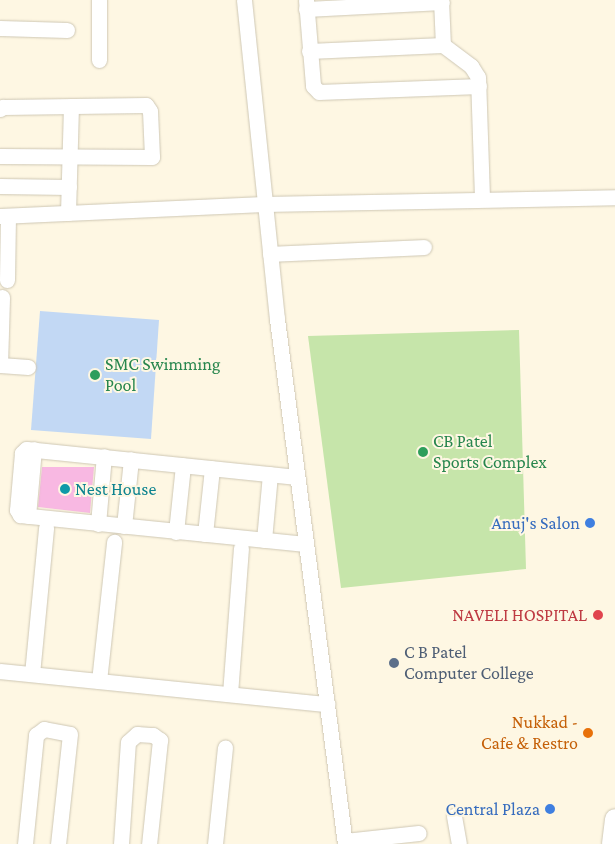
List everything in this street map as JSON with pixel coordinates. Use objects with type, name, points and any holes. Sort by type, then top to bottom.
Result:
[{"type":"main road","points":[[612,844],[615,819]]},
{"type":"street","points":[[99,0],[99,60]]},
{"type":"street","points":[[244,0],[264,204],[297,477],[345,843],[419,834]]},
{"type":"street","points":[[443,45],[441,1],[306,5],[313,86],[319,92],[478,86]]},
{"type":"street","points":[[0,28],[67,30]]},
{"type":"street","points":[[309,51],[443,45],[476,71],[482,199]]},
{"type":"street","points":[[0,110],[3,107],[146,105],[150,111],[152,157],[0,156]]},
{"type":"street","points":[[68,213],[71,106]]},
{"type":"street","points":[[0,186],[69,187]]},
{"type":"street","points":[[7,280],[4,216],[264,204],[615,197]]},
{"type":"street","points":[[270,254],[424,247]]},
{"type":"street","points":[[2,297],[0,365],[28,367]]},
{"type":"street","points":[[297,477],[26,448],[22,453],[17,510],[20,515],[28,516],[306,544]]},
{"type":"street","points":[[98,524],[104,456]]},
{"type":"street","points":[[124,526],[131,459]]},
{"type":"street","points":[[176,532],[183,465]]},
{"type":"street","points":[[205,534],[212,468]]},
{"type":"street","points":[[264,540],[270,474]]},
{"type":"street","points":[[32,674],[46,528]]},
{"type":"street","points":[[99,681],[114,542]]},
{"type":"street","points":[[230,694],[241,548]]},
{"type":"street","points":[[0,671],[327,704]]},
{"type":"street","points":[[25,844],[36,736],[44,729],[70,734],[58,844]]},
{"type":"street","points":[[121,844],[128,742],[136,734],[157,736],[160,740],[149,844]]},
{"type":"street","points":[[215,844],[225,748]]},
{"type":"street","points":[[454,816],[458,844]]},
{"type":"green space","name":"CB Patel Sports Complex","points":[[519,330],[526,569],[341,588],[308,336]]},
{"type":"water","name":"SMC Swimming Pool","points":[[40,311],[159,320],[151,439],[31,430]]},
{"type":"building","name":"Nest House","points":[[42,467],[94,467],[90,513],[38,507]]},
{"type":"place","name":"SMC Swimming Pool","points":[[95,375]]},
{"type":"place","name":"CB Patel Sports Complex","points":[[423,452]]},
{"type":"place","name":"Nest House","points":[[65,489]]},
{"type":"place","name":"Anuj's Salon","points":[[590,523]]},
{"type":"place","name":"NAVELI HOSPITAL","points":[[598,615]]},
{"type":"place","name":"C B Patel Computer College","points":[[394,663]]},
{"type":"place","name":"Nukkad - Cafe & Restro","points":[[588,733]]},
{"type":"place","name":"Central Plaza","points":[[550,809]]}]
